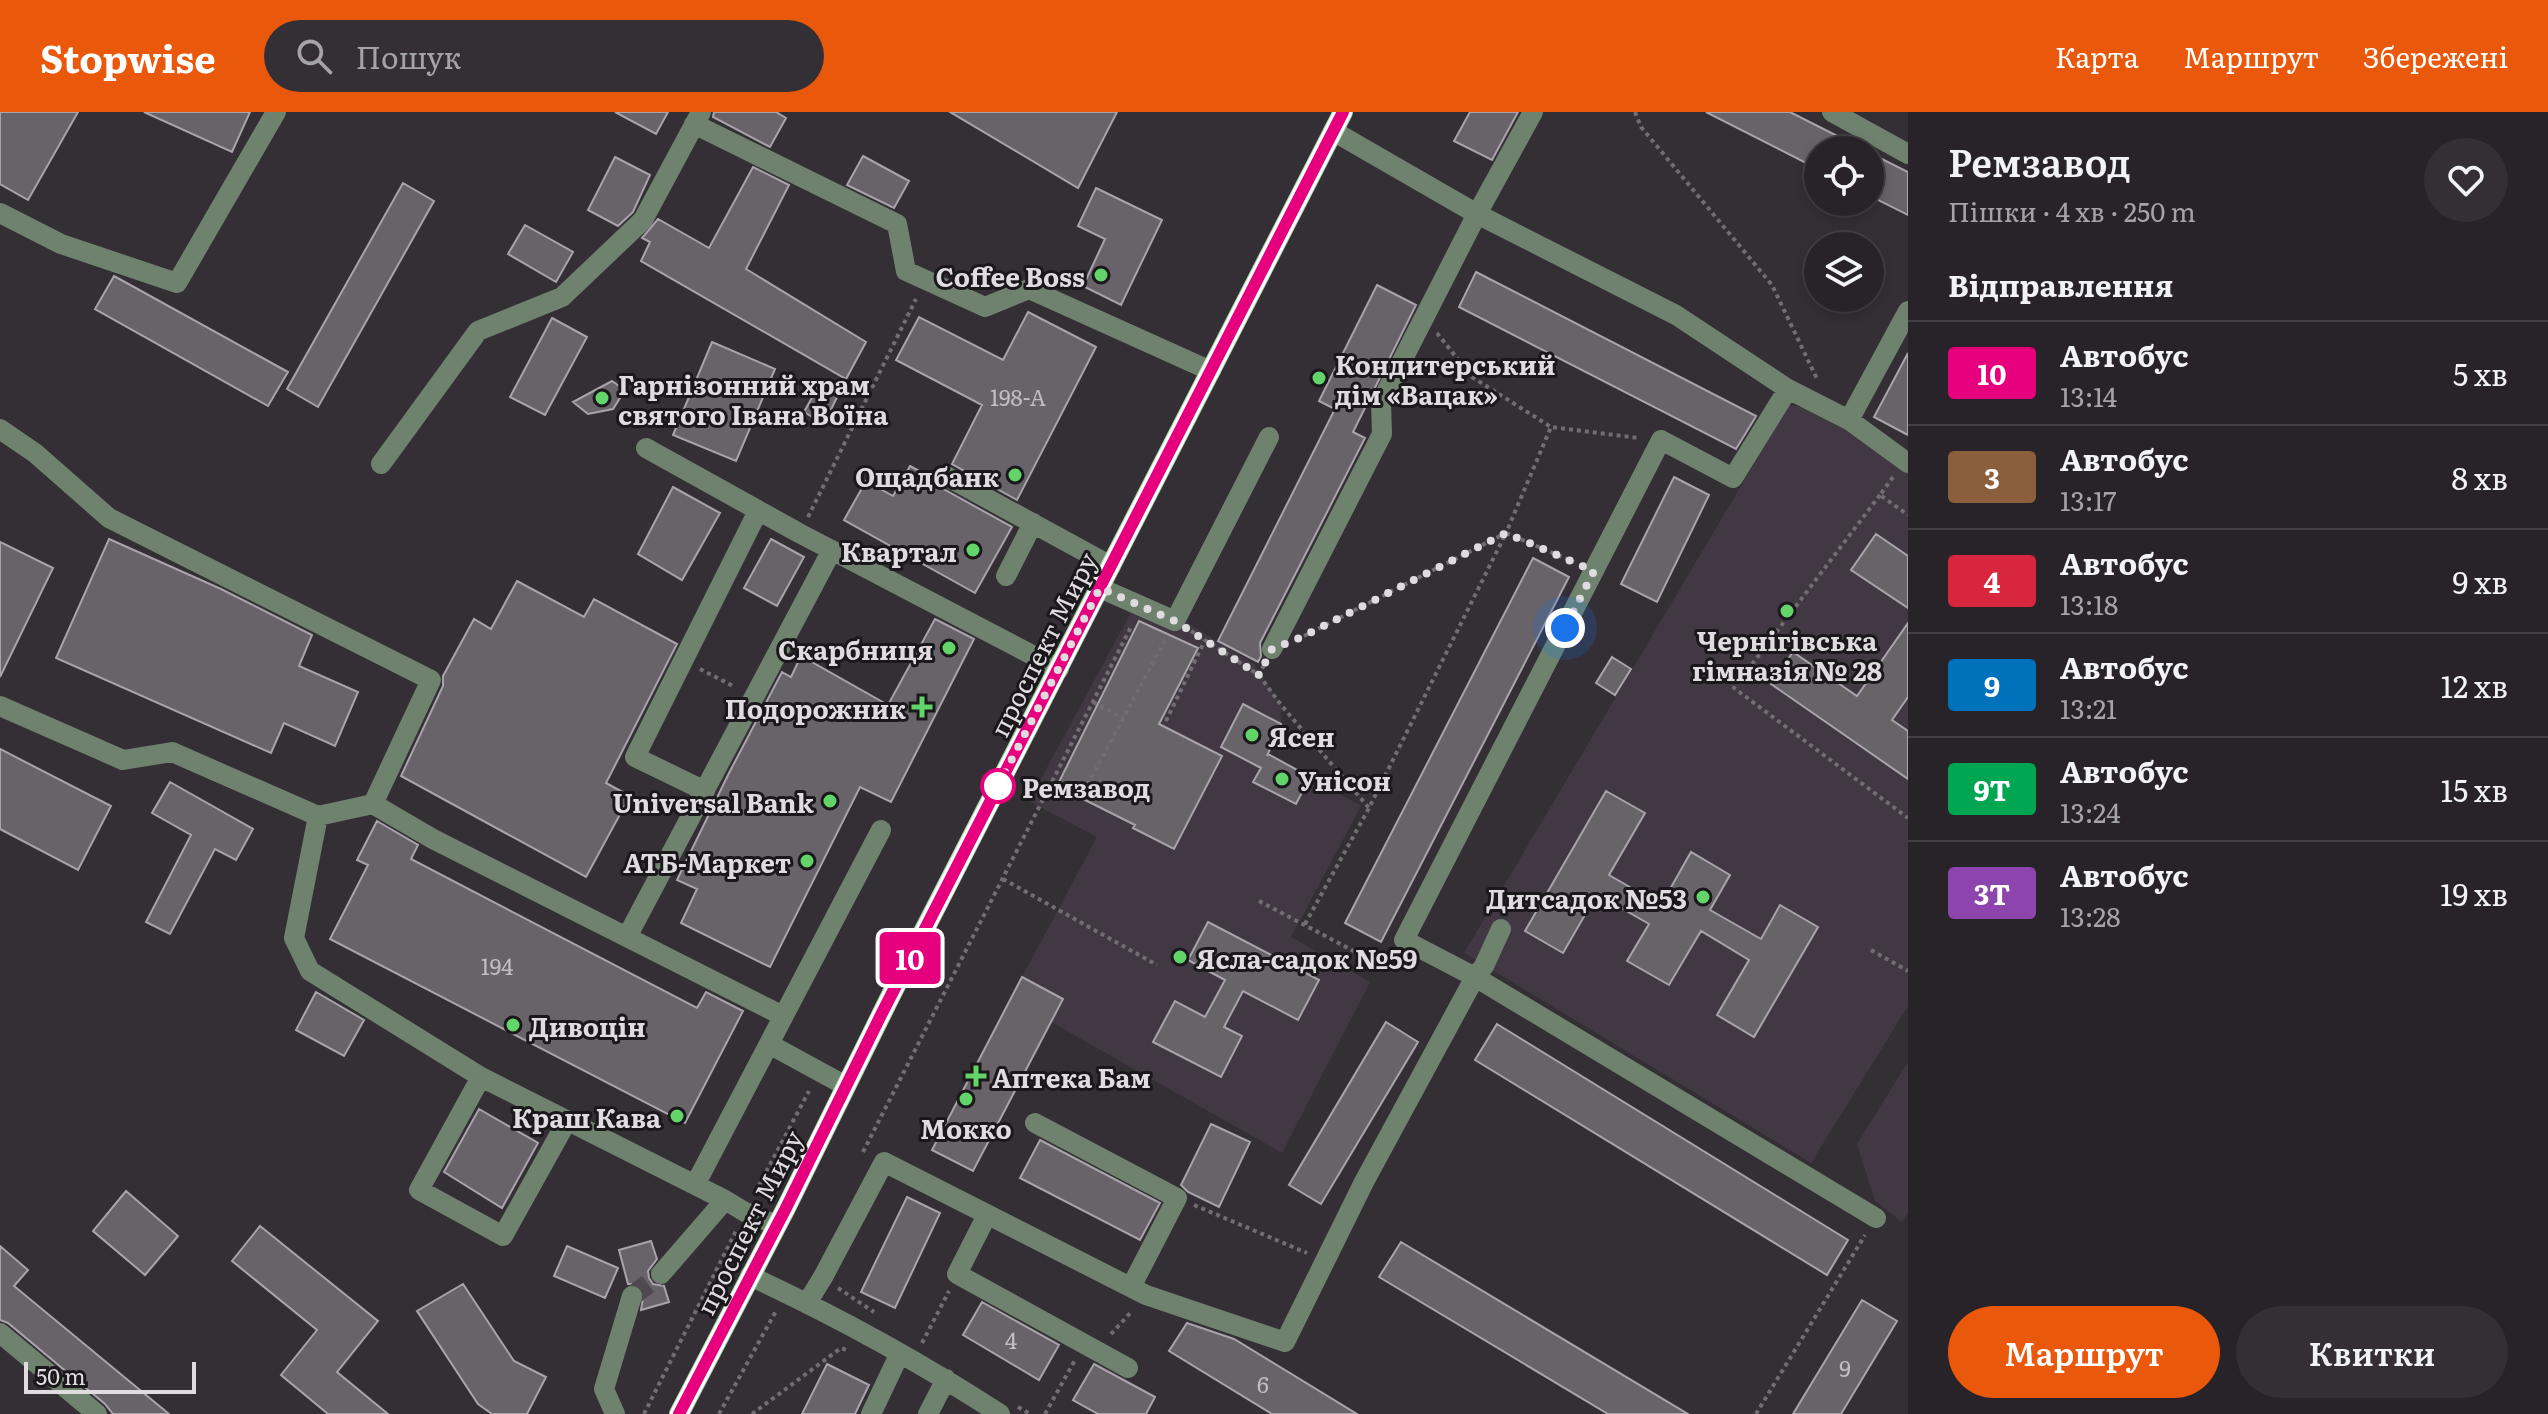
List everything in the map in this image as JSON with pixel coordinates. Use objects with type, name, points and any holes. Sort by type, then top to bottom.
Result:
[{"type":"main road","name":"проспект Миру","points":[[679,1414],[1343,112]]},
{"type":"street","points":[[0,213],[61,244],[177,283],[276,112]]},
{"type":"street","points":[[1272,649],[1382,434],[1381,402],[1533,112]]},
{"type":"street","points":[[1832,112],[1908,154]]},
{"type":"street","points":[[381,464],[478,331],[562,297],[643,220],[697,118],[897,224],[906,271],[985,307],[1029,289],[1211,371]]},
{"type":"street","points":[[1333,131],[1477,214],[1676,315],[1788,389],[1840,416],[1906,462]]},
{"type":"street","points":[[1840,416],[1908,311]]},
{"type":"street","points":[[1788,389],[1733,478],[1661,440],[1404,940],[1475,977],[1876,1218]]},
{"type":"street","points":[[0,429],[35,453],[109,518],[431,680],[373,804]]},
{"type":"street","points":[[1100,588],[1175,621],[1269,437]]},
{"type":"street","points":[[646,448],[799,533],[1059,669]]},
{"type":"street","points":[[946,476],[1111,566]]},
{"type":"street","points":[[705,791],[635,757],[758,511]]},
{"type":"street","points":[[1006,576],[1033,523]]},
{"type":"street","points":[[627,937],[832,550]]},
{"type":"street","points":[[0,706],[123,760],[172,752],[318,816],[373,804],[433,839],[783,1016]]},
{"type":"street","points":[[318,816],[294,938],[310,971],[481,1077],[776,1225]]},
{"type":"street","points":[[695,1185],[881,830]]},
{"type":"street","points":[[807,1303],[884,1162],[1139,1291],[1285,1342],[1364,1182],[1475,977],[1484,966],[1501,929]]},
{"type":"street","points":[[769,1044],[846,1086]]},
{"type":"street","points":[[481,1077],[419,1190],[503,1236],[567,1121]]},
{"type":"street","points":[[1035,1123],[1177,1198],[1139,1291]]},
{"type":"street","points":[[661,1274],[725,1200]]},
{"type":"street","points":[[987,1215],[957,1274],[1128,1368]]},
{"type":"street","points":[[750,1276],[907,1357],[1000,1414]]},
{"type":"street","points":[[615,1414],[604,1389],[632,1296]]},
{"type":"street","points":[[0,1333],[97,1414]]},
{"type":"street","points":[[871,1414],[907,1357]]},
{"type":"street","points":[[928,1414],[946,1379]]},
{"type":"path","points":[[1635,112],[1641,127],[1772,285],[1840,416]]},
{"type":"path","points":[[799,533],[926,279]]},
{"type":"path","points":[[1425,317],[1472,377],[1551,427],[1661,440]]},
{"type":"path","points":[[1305,924],[1369,808],[1506,533],[1551,427]]},
{"type":"path","points":[[1906,462],[1734,688],[1908,818]]},
{"type":"path","points":[[1880,495],[1908,515]]},
{"type":"path","points":[[1259,675],[1272,649],[1302,637],[1506,533]]},
{"type":"path","points":[[1506,533],[1594,571]]},
{"type":"path","points":[[860,1158],[1142,605]]},
{"type":"path","points":[[1080,799],[1175,621],[1259,675],[1369,808]]},
{"type":"path","points":[[1166,721],[1205,640]]},
{"type":"path","points":[[683,660],[754,697]]},
{"type":"path","points":[[1093,702],[1123,718]]},
{"type":"path","points":[[1003,879],[1157,965]]},
{"type":"path","points":[[1259,901],[1386,968],[1404,940]]},
{"type":"path","points":[[1871,950],[1908,971]]},
{"type":"path","points":[[644,1414],[819,1071]]},
{"type":"path","points":[[1177,1198],[1325,1261]]},
{"type":"path","points":[[1756,1414],[1876,1218]]},
{"type":"path","points":[[907,1357],[957,1274]]},
{"type":"path","points":[[1045,1414],[1090,1347],[1139,1291]]},
{"type":"path","points":[[719,1414],[786,1293]]},
{"type":"path","points":[[752,1414],[841,1348],[853,1354]]},
{"type":"shaded area","name":"Дитсадок №53","points":[[1789,405],[1831,411],[1908,454],[1908,1006],[1811,1163],[1464,953]]},
{"type":"shaded area","name":"Ясла-садок №59","points":[[1141,594],[1254,664],[1281,705],[1281,724],[1268,754],[1361,806],[1291,937],[1370,982],[1282,1153],[1051,1022],[1063,999],[1022,977],[1097,837],[1029,801]]},
{"type":"shaded area","points":[[1908,1062],[1908,1213],[1902,1222],[1875,1201],[1857,1144]]},
{"type":"building","points":[[0,112],[78,112],[28,200],[0,184]]},
{"type":"building","points":[[144,112],[250,112],[232,152]]},
{"type":"building","points":[[615,112],[668,112],[656,134]]},
{"type":"building","points":[[714,112],[776,112],[786,118],[770,147],[713,117]]},
{"type":"building","points":[[950,112],[1117,112],[1078,188]]},
{"type":"building","points":[[1470,112],[1518,112],[1492,160],[1454,141]]},
{"type":"building","points":[[1706,112],[1790,112],[1837,136],[1804,136],[1804,162]]},
{"type":"building","points":[[863,156],[909,181],[894,208],[847,185]]},
{"type":"building","points":[[615,157],[650,175],[633,212],[618,226],[588,210]]},
{"type":"building","points":[[1884,160],[1908,172],[1908,215],[1884,203]]},
{"type":"building","points":[[753,167],[789,185],[746,269],[866,342],[846,379],[641,261],[650,242],[642,238],[658,219],[709,248]]},
{"type":"building","points":[[403,183],[434,201],[318,407],[287,389]]},
{"type":"building","points":[[1096,188],[1162,220],[1121,305],[1083,286],[1105,239],[1078,226]]},
{"type":"building","points":[[525,225],[573,252],[556,282],[508,254]]},
{"type":"building","points":[[1476,272],[1755,418],[1736,449],[1459,307]]},
{"type":"building","points":[[114,276],[288,372],[268,406],[95,309]]},
{"type":"building","points":[[1377,285],[1416,305],[1353,432],[1365,438],[1260,643],[1258,662],[1218,641],[1335,409],[1319,401]]},
{"type":"building","points":[[1028,312],[1096,347],[1017,500],[952,464],[982,405],[896,360],[919,317],[1003,360]]},
{"type":"building","points":[[552,318],[587,337],[545,415],[510,397]]},
{"type":"building","points":[[712,342],[775,369],[736,461],[673,435]]},
{"type":"building","points":[[1908,353],[1908,435],[1874,417]]},
{"type":"building","name":"Гарнізонний храм святого Івана Воїна","points":[[612,381],[625,390],[613,409],[588,414],[573,402]]},
{"type":"building","points":[[818,387],[838,395],[824,424],[804,412]]},
{"type":"building","points":[[910,466],[934,479],[940,487],[1012,527],[975,593],[844,520],[866,481],[893,496]]},
{"type":"building","points":[[1674,477],[1709,495],[1657,602],[1621,584]]},
{"type":"building","points":[[673,487],[720,513],[682,580],[638,554]]},
{"type":"building","points":[[1876,534],[1908,556],[1908,608],[1851,570]]},
{"type":"building","points":[[109,539],[221,589],[312,635],[299,666],[358,692],[335,746],[284,723],[271,753],[56,658]]},
{"type":"building","points":[[771,539],[804,557],[777,606],[744,588]]},
{"type":"building","points":[[0,542],[53,568],[0,677]]},
{"type":"building","points":[[1533,558],[1569,577],[1381,942],[1345,923]]},
{"type":"building","points":[[517,581],[584,617],[594,599],[677,644],[606,783],[630,796],[586,877],[401,776],[443,686],[443,676],[474,619],[491,629]]},
{"type":"building","points":[[935,619],[974,639],[891,802],[860,787],[770,967],[681,923],[697,889],[677,880],[782,672],[791,677],[801,656],[888,705]]},
{"type":"building","points":[[1139,621],[1198,648],[1159,724],[1222,756],[1174,849],[1133,828],[1135,825],[1057,786]]},
{"type":"building","points":[[1908,623],[1908,697],[1892,720],[1908,731],[1908,779],[1771,684],[1793,652],[1857,696]]},
{"type":"building","points":[[1612,657],[1631,669],[1615,695],[1596,683]]},
{"type":"building","points":[[1243,704],[1281,724],[1267,756],[1310,777],[1296,804],[1253,782],[1261,768],[1221,747]]},
{"type":"building","points":[[0,749],[111,806],[78,870],[0,829]]},
{"type":"building","points":[[170,782],[253,829],[236,860],[215,849],[170,934],[146,922],[191,835],[152,813]]},
{"type":"building","points":[[1606,791],[1645,813],[1609,875],[1661,905],[1691,852],[1730,875],[1710,910],[1761,939],[1780,905],[1818,927],[1754,1037],[1717,1015],[1749,960],[1701,931],[1669,985],[1627,961],[1649,924],[1597,894],[1563,953],[1525,931]]},
{"type":"building","points":[[377,821],[418,845],[411,859],[697,1008],[706,992],[743,1011],[685,1123],[330,939],[368,865],[357,860]]},
{"type":"building","points":[[1208,922],[1319,980],[1298,1020],[1243,991],[1224,1027],[1242,1036],[1221,1077],[1153,1042],[1175,1001],[1205,1017],[1225,980],[1188,960]]},
{"type":"building","points":[[1022,977],[1063,999],[973,1171],[932,1150]]},
{"type":"building","points":[[316,992],[364,1020],[344,1056],[296,1030]]},
{"type":"building","points":[[1386,1022],[1418,1042],[1321,1204],[1289,1185]]},
{"type":"building","points":[[1497,1024],[1848,1240],[1827,1275],[1475,1060]]},
{"type":"building","points":[[479,1109],[538,1143],[502,1208],[444,1172]]},
{"type":"building","points":[[1211,1124],[1250,1142],[1219,1207],[1188,1192],[1181,1185]]},
{"type":"building","points":[[1040,1140],[1160,1203],[1140,1240],[1020,1178]]},
{"type":"building","points":[[126,1191],[178,1236],[145,1275],[93,1231]]},
{"type":"building","points":[[907,1197],[940,1213],[895,1308],[861,1292]]},
{"type":"building","points":[[260,1226],[378,1321],[337,1372],[388,1414],[328,1414],[281,1375],[317,1330],[232,1261]]},
{"type":"building","points":[[651,1241],[657,1259],[648,1271],[649,1278],[653,1284],[664,1286],[669,1302],[641,1310],[644,1292],[636,1284],[628,1284],[619,1250]]},
{"type":"building","points":[[1401,1242],[1688,1414],[1608,1414],[1379,1277]]},
{"type":"building","points":[[0,1246],[28,1270],[14,1286],[169,1414],[113,1414],[8,1323],[0,1320]]},
{"type":"building","points":[[567,1246],[618,1268],[605,1298],[554,1276]]},
{"type":"building","points":[[463,1284],[514,1361],[546,1377],[527,1414],[492,1414],[478,1404],[417,1311]]},
{"type":"building","points":[[1862,1300],[1897,1321],[1841,1414],[1793,1414]]},
{"type":"building","points":[[982,1302],[1059,1345],[1039,1380],[963,1335]]},
{"type":"building","points":[[1187,1323],[1234,1339],[1357,1414],[1272,1414],[1169,1351]]},
{"type":"building","points":[[827,1364],[869,1385],[855,1414],[802,1414]]},
{"type":"building","points":[[1094,1364],[1155,1397],[1146,1414],[1098,1414],[1073,1400]]},
{"type":"tunnel","points":[[632,1296],[661,1274]]},
{"type":"bus line","name":"10","points":[[679,1414],[1343,112]]},
{"type":"place","name":"Coffee Boss","points":[[1101,275]]},
{"type":"place","name":"Кондитерський дім «Вацак»","points":[[1319,378]]},
{"type":"place","name":"Гарнізонний храм святого Івана Воїна","points":[[602,398]]},
{"type":"place","name":"Ощадбанк","points":[[1015,475]]},
{"type":"place","name":"Квартал","points":[[973,550]]},
{"type":"place","name":"Чернігівська гімназія № 28","points":[[1787,611]]},
{"type":"place","name":"Скарбниця","points":[[949,648]]},
{"type":"place","name":"Подорожник","points":[[922,707]]},
{"type":"place","name":"Ясен","points":[[1252,735]]},
{"type":"place","name":"Унісон","points":[[1282,779]]},
{"type":"place","name":"Ремзавод","points":[[998,786]]},
{"type":"place","name":"Universal Bank","points":[[830,801]]},
{"type":"place","name":"АТБ-Маркет","points":[[807,861]]},
{"type":"place","name":"Дитсадок №53","points":[[1703,897]]},
{"type":"place","name":"Ясла-садок №59","points":[[1180,957]]},
{"type":"place","name":"Дивоцін","points":[[513,1025]]},
{"type":"place","name":"Аптека Бам","points":[[976,1076]]},
{"type":"place","name":"Мокко","points":[[966,1099]]},
{"type":"place","name":"Краш Кава","points":[[677,1116]]},
{"type":"route","points":[[998,786],[995,792],[1100,588],[1175,621],[1259,675],[1272,649],[1302,637],[1506,533],[1594,571],[1565,628]]}]
